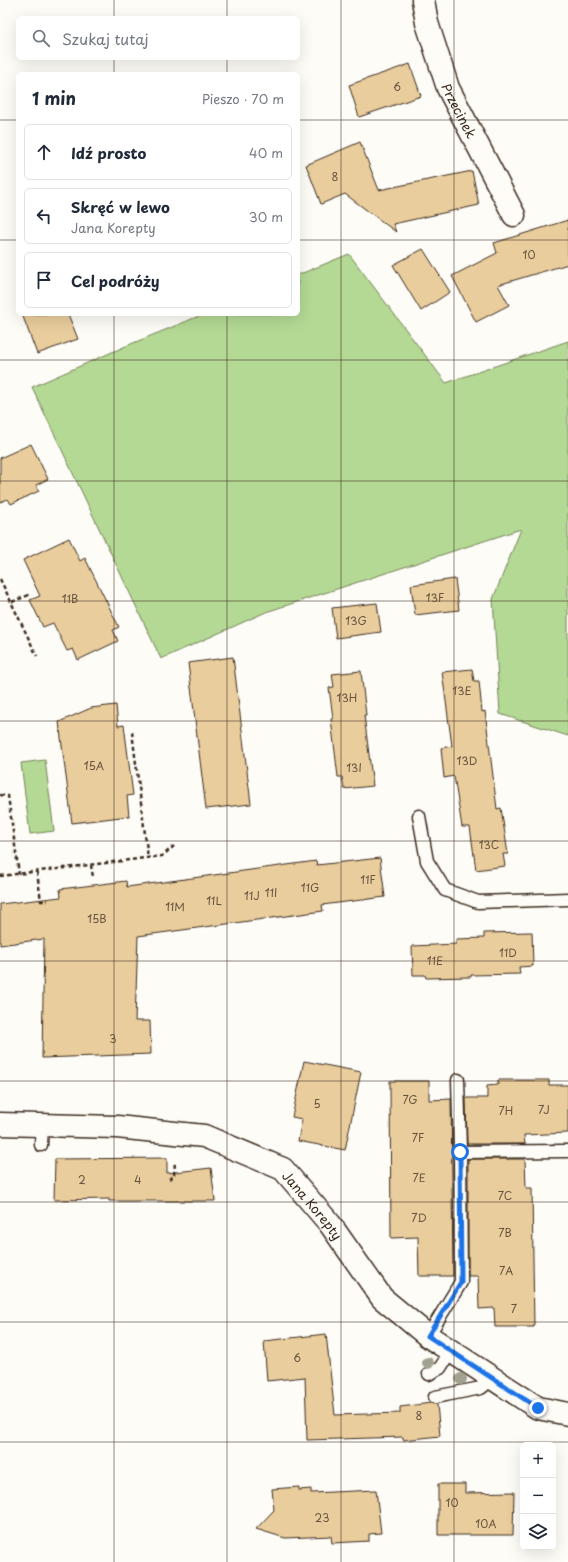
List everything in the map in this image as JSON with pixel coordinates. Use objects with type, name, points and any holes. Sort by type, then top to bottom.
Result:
[{"type":"street","name":"Przecinek","points":[[423,0],[427,23],[448,88],[514,215]]},
{"type":"street","name":"Jana Korepty","points":[[0,1124],[42,1135],[117,1127],[204,1136],[283,1170],[330,1224],[382,1298],[428,1336],[538,1408],[568,1414]]},
{"type":"lane","points":[[419,816],[427,861],[445,890],[478,902],[568,899]]},
{"type":"lane","points":[[428,1336],[461,1282],[458,1080]]},
{"type":"lane","points":[[460,1152],[568,1151]]},
{"type":"lane","points":[[429,1374],[440,1368],[451,1351]]},
{"type":"lane","points":[[435,1397],[481,1388],[493,1378]]},
{"type":"path","points":[[0,579],[37,656]]},
{"type":"path","points":[[12,602],[31,594]]},
{"type":"path","points":[[132,732],[148,858]]},
{"type":"path","points":[[0,795],[8,796],[19,874]]},
{"type":"path","points":[[0,876],[162,856],[174,846]]},
{"type":"path","points":[[91,865],[93,877]]},
{"type":"path","points":[[36,872],[41,901],[48,901]]},
{"type":"path","points":[[168,1179],[174,1176],[175,1155]]},
{"type":"green space","points":[[349,254],[446,383],[568,341],[568,736],[500,714],[493,599],[521,529],[266,612],[161,659],[32,387],[199,316],[300,316],[300,274]]},
{"type":"green space","points":[[45,760],[54,831],[30,834],[21,763]]},
{"type":"building","points":[[410,64],[421,96],[359,117],[349,85]]},
{"type":"building","points":[[360,142],[379,190],[472,171],[479,205],[393,224],[396,232],[345,194],[321,204],[306,165]]},
{"type":"building","points":[[568,220],[568,264],[498,285],[509,305],[476,322],[452,276],[497,253],[494,243]]},
{"type":"building","points":[[423,249],[450,292],[421,311],[393,265]]},
{"type":"building","points":[[23,316],[69,316],[78,339],[37,354]]},
{"type":"building","points":[[31,444],[48,479],[36,485],[39,491],[11,504],[8,499],[0,502],[0,458]]},
{"type":"building","points":[[69,538],[80,561],[85,558],[119,627],[113,630],[118,641],[78,660],[73,649],[67,651],[53,623],[43,627],[30,600],[40,596],[23,560]]},
{"type":"building","points":[[455,579],[459,610],[415,615],[411,585]]},
{"type":"building","points":[[377,603],[381,632],[336,638],[332,608]]},
{"type":"building","points":[[233,657],[251,804],[206,809],[188,663]]},
{"type":"building","points":[[472,669],[474,681],[479,681],[482,712],[485,711],[497,809],[501,808],[508,854],[503,854],[505,866],[476,870],[470,827],[462,827],[454,776],[444,778],[441,748],[452,746],[442,672]]},
{"type":"building","points":[[361,671],[366,715],[364,715],[373,786],[344,789],[342,777],[338,777],[329,688],[334,687],[332,674]]},
{"type":"building","points":[[116,705],[118,726],[124,725],[133,795],[127,796],[129,816],[72,823],[59,722],[91,708]]},
{"type":"building","points":[[380,858],[385,897],[322,905],[323,911],[138,936],[135,1021],[150,1021],[151,1054],[42,1058],[44,939],[0,945],[0,904],[61,897],[60,889],[126,881],[127,887],[316,861],[317,865]]},
{"type":"building","points":[[532,932],[533,966],[519,967],[520,974],[426,978],[425,975],[413,975],[412,946],[456,944],[456,939],[484,938],[484,933]]},
{"type":"building","points":[[304,1061],[361,1072],[345,1150],[298,1141],[302,1119],[292,1117]]},
{"type":"building","points":[[498,1080],[549,1080],[549,1085],[568,1085],[568,1133],[524,1135],[525,1144],[467,1144],[466,1098],[487,1098],[487,1086],[498,1085]]},
{"type":"building","points":[[390,1081],[429,1081],[429,1100],[451,1099],[453,1276],[419,1276],[418,1237],[391,1238]]},
{"type":"building","points":[[167,1158],[167,1173],[211,1168],[215,1201],[109,1201],[109,1199],[54,1200],[55,1159]]},
{"type":"building","points":[[468,1159],[525,1159],[526,1188],[532,1188],[534,1327],[495,1327],[494,1308],[479,1309],[478,1276],[468,1276]]},
{"type":"building","points":[[326,1334],[335,1415],[400,1413],[400,1407],[431,1403],[437,1404],[440,1436],[403,1440],[403,1437],[307,1440],[305,1377],[267,1381],[264,1341]]},
{"type":"building","points":[[438,1484],[465,1484],[465,1493],[514,1492],[513,1535],[438,1535]]},
{"type":"building","points":[[299,1487],[299,1490],[311,1489],[311,1493],[376,1490],[381,1533],[369,1534],[369,1541],[332,1543],[331,1536],[285,1538],[256,1529],[274,1510],[272,1489]]},
{"type":"route","points":[[460,1152],[461,1282],[428,1336],[538,1408]]}]
